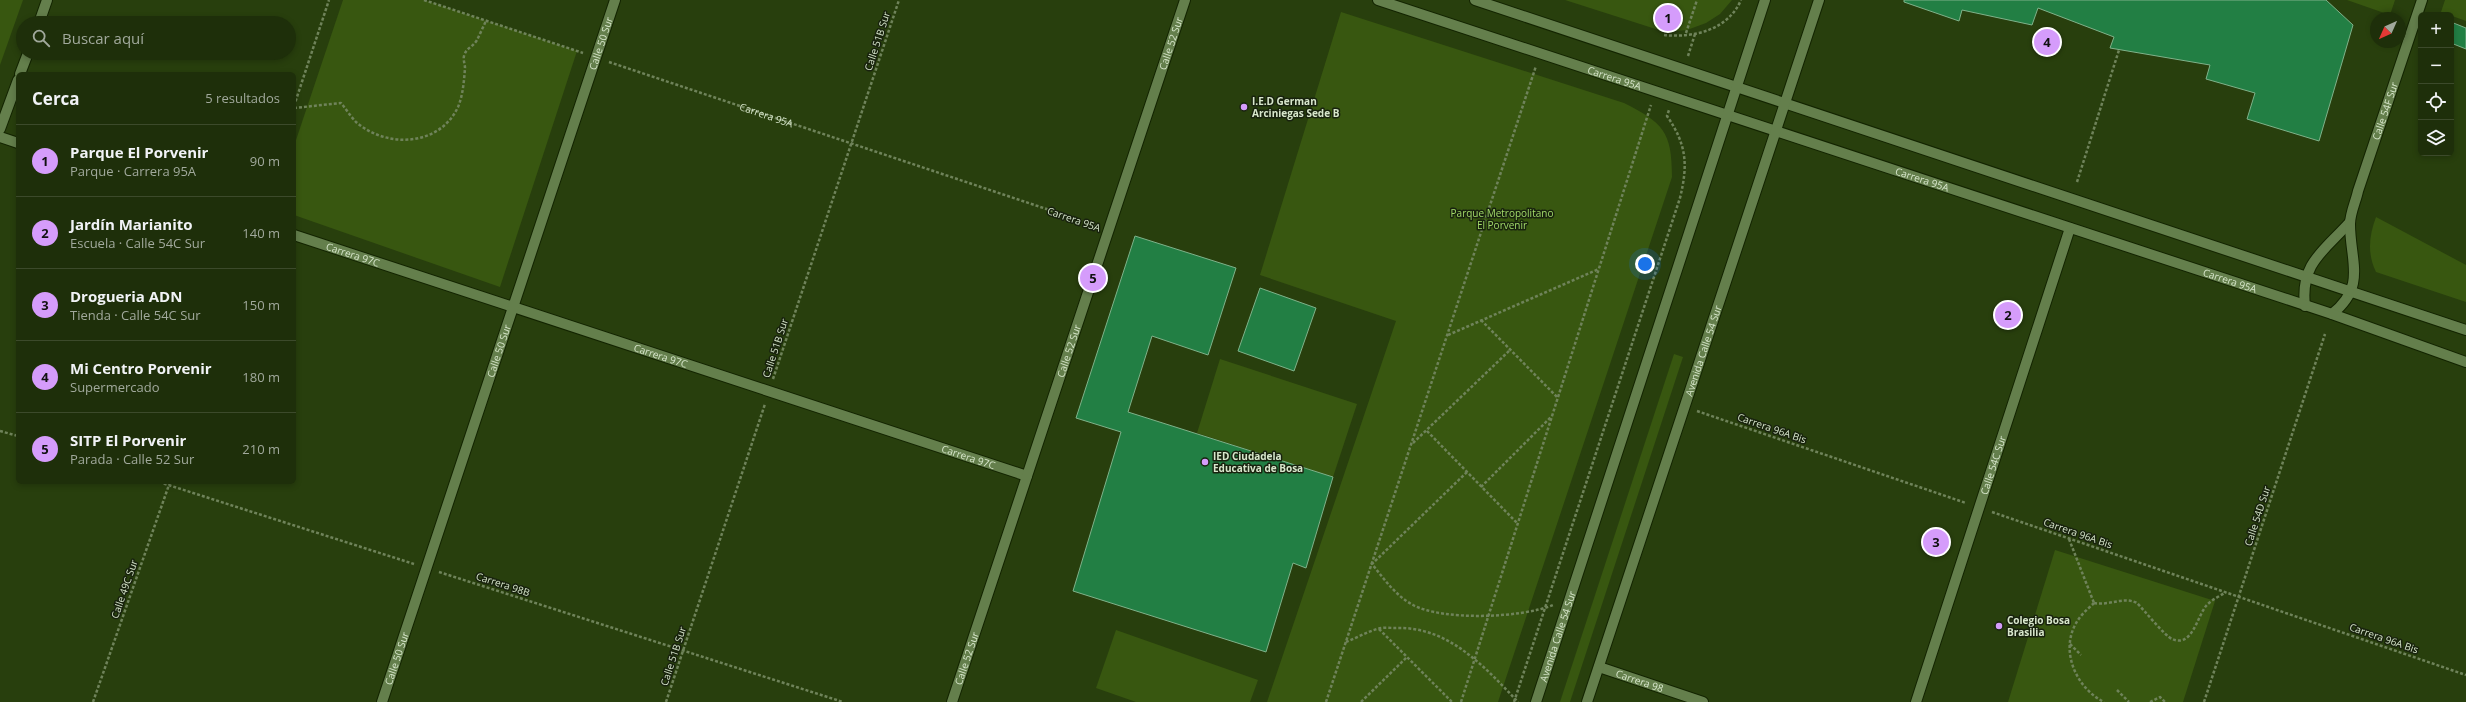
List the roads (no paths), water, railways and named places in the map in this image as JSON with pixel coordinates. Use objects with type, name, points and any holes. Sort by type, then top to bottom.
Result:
[{"type":"street","points":[[41,16],[47,0]]},
{"type":"street","name":"Calle 50 Sur","points":[[382,702],[615,0]]},
{"type":"street","name":"Calle 52 Sur","points":[[952,702],[1185,0]]},
{"type":"street","name":"Carrera 95A","points":[[1378,0],[2332,314],[2466,362]]},
{"type":"street","points":[[1475,0],[2466,330]]},
{"type":"street","name":"Avenida Calle 54 Sur","points":[[1536,702],[1765,0]]},
{"type":"street","name":"Avenida Calle 54 Sur","points":[[1587,702],[1819,0]]},
{"type":"street","name":"Calle 54F Sur","points":[[2332,314],[2347,300],[2352,291],[2356,273],[2350,222],[2358,190],[2422,0]]},
{"type":"street","points":[[21,72],[25,60]]},
{"type":"street","points":[[0,129],[16,85]]},
{"type":"street","points":[[0,137],[16,142]]},
{"type":"street","points":[[2305,306],[2306,276],[2313,260],[2350,222]]},
{"type":"street","name":"Calle 54C Sur","points":[[1916,702],[2070,228]]},
{"type":"street","name":"Carrera 97C","points":[[296,236],[512,308],[1028,476]]},
{"type":"street","name":"Carrera 98","points":[[1599,667],[1703,702]]},
{"type":"place","name":"Parque El Porvenir","points":[[1668,18]]},
{"type":"place","name":"Mi Centro Porvenir","points":[[2047,42]]},
{"type":"place","name":"I.E.D German Arciniegas Sede B","points":[[1244,107]]},
{"type":"place","name":"SITP El Porvenir","points":[[1093,278]]},
{"type":"place","name":"Jardín Marianito","points":[[2008,315]]},
{"type":"place","name":"IED Ciudadela Educativa de Bosa","points":[[1205,462]]},
{"type":"place","name":"Drogueria ADN","points":[[1936,542]]},
{"type":"place","name":"Colegio Bosa Brasilia","points":[[1999,626]]},
{"type":"park label","name":"Parque Metropolitano El Porvenir","points":[[1502,218]]}]
